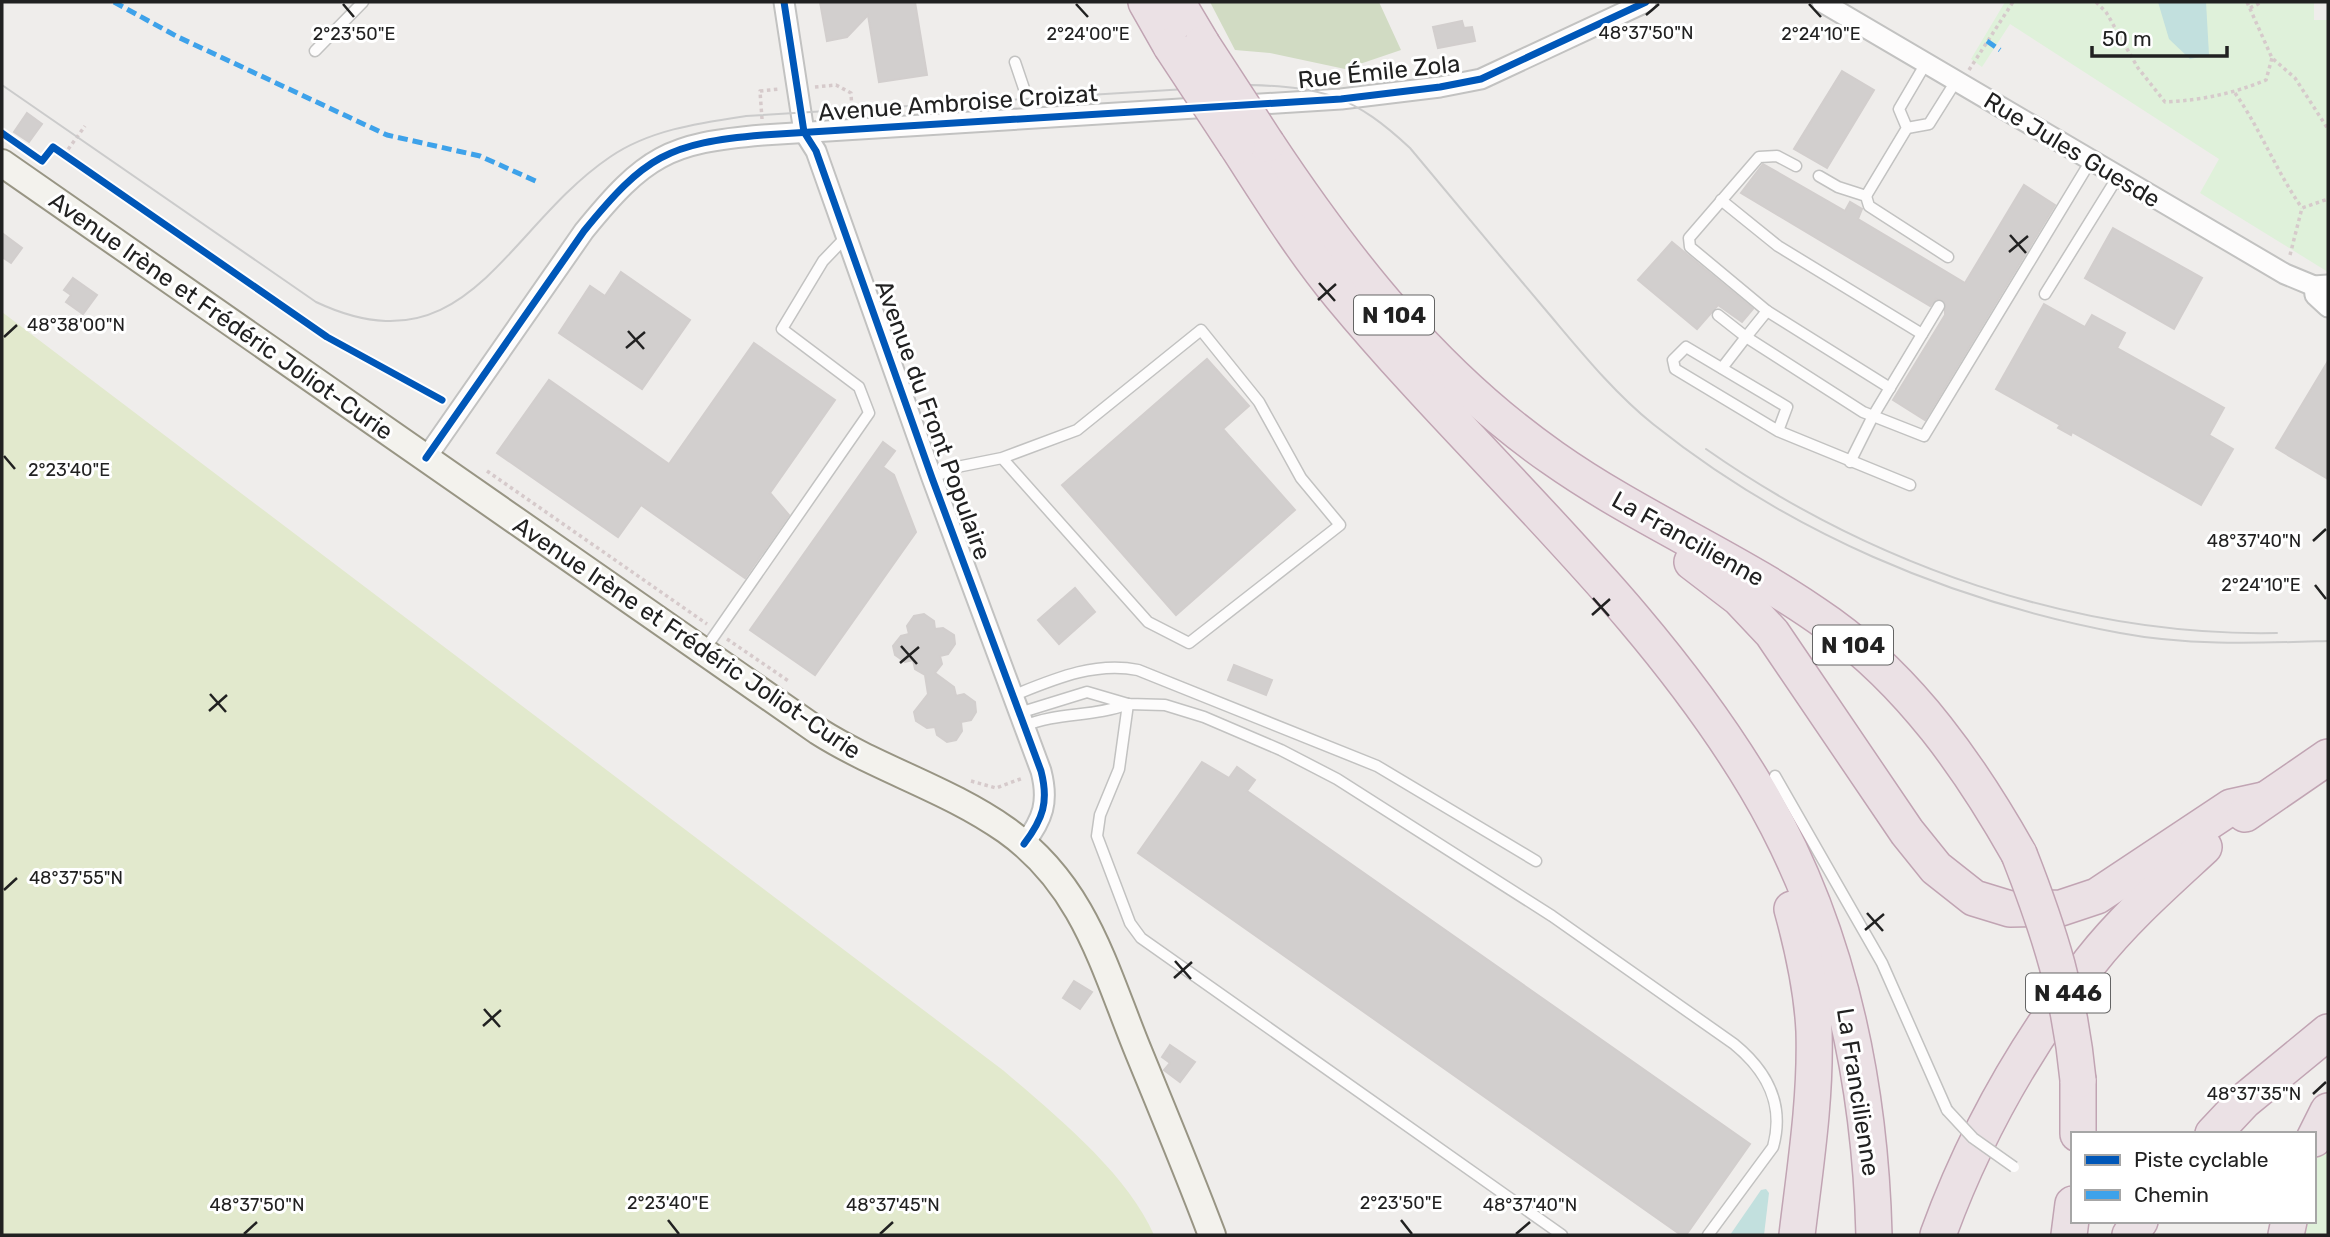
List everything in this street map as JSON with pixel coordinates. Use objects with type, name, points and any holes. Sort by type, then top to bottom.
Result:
[{"type":"highway","name":"La Francilienne","points":[[1146,2],[1186,45],[1252,145],[1425,350],[1462,385],[1541,449],[1625,505],[1784,593],[1831,625],[1867,656],[1935,725],[1965,763],[2019,854],[2046,923],[2067,996],[2077,1080],[2078,1132]]},
{"type":"highway","name":"La Francilienne","points":[[1177,2],[1186,45]]},
{"type":"highway","name":"La Francilienne","points":[[1252,145],[1284,220],[1333,286],[1388,350],[1544,516],[1767,783],[1813,903],[1846,1006],[1867,1121],[1874,1235]]},
{"type":"highway","points":[[1625,505],[1642,530],[1706,571],[1739,598],[1772,634],[1907,832],[1936,868],[1973,898],[2010,909],[2061,908],[2097,896],[2231,807],[2263,800]]},
{"type":"highway","name":"N 446","points":[[1938,1235],[1989,1115],[2030,1045],[2092,960],[2179,869],[2263,800],[2328,757]]},
{"type":"highway","points":[[1767,783],[1758,823],[1777,862],[1804,956],[1814,1029],[1809,1132],[1797,1235]]},
{"type":"highway","points":[[2215,1132],[2244,1101],[2328,1031]]},
{"type":"highway","points":[[2316,1135],[2328,1111]]},
{"type":"main road","name":"Avenue Irène et Frédéric Joliot-Curie","points":[[2,163],[426,458],[710,642],[850,751],[968,807],[1024,844],[1055,874],[1085,919],[1212,1235]]},
{"type":"street","name":"Avenue du Front Populaire","points":[[784,2],[804,132],[816,151],[1046,793],[1041,818],[1024,844]]},
{"type":"street","name":"Rue Émile Zola","points":[[1183,106],[1359,97],[1480,79],[1646,2]]},
{"type":"street","name":"Rue Jules Guesde","points":[[1822,2],[2117,178],[2285,274],[2321,285]]},
{"type":"street","name":"Avenue Ambroise Croizat","points":[[426,458],[584,231],[633,177],[655,160],[702,141],[804,132],[1034,119],[1183,106]]},
{"type":"street","points":[[2321,285],[2315,295],[2328,307]]},
{"type":"lane","points":[[315,51],[363,2]]},
{"type":"lane","points":[[1014,62],[1034,119]]},
{"type":"lane","points":[[1907,128],[1899,109],[1926,63]]},
{"type":"lane","points":[[1948,257],[1869,206],[1866,196],[1907,128],[1929,124],[1958,82]]},
{"type":"lane","points":[[1796,166],[1777,156],[1759,157],[1689,238],[1690,247],[1767,310],[1890,388]]},
{"type":"lane","points":[[1718,315],[1746,337],[1842,401],[1924,436],[2090,162]]},
{"type":"lane","points":[[1819,176],[1838,187],[1866,196]]},
{"type":"lane","points":[[2045,294],[2117,178]]},
{"type":"lane","points":[[1721,200],[1788,253],[1922,334]]},
{"type":"lane","points":[[710,642],[869,413],[859,387],[782,329],[823,261],[847,236]]},
{"type":"lane","points":[[1850,462],[1873,416],[1939,306]]},
{"type":"lane","points":[[1722,368],[1767,310]]},
{"type":"lane","points":[[932,478],[957,467],[1002,458],[1077,430],[1201,330],[1259,402],[1301,478],[1340,525],[1189,643],[1148,622],[1002,458]]},
{"type":"lane","points":[[1778,431],[1787,407],[1686,347],[1673,360],[1675,369],[1778,431],[1910,485]]},
{"type":"lane","points":[[1018,712],[1095,668],[1119,666],[1138,670],[1377,766],[1536,861]]},
{"type":"lane","points":[[1018,712],[1087,692],[1128,704],[1165,705],[1205,717],[1281,750],[1337,779],[1552,916],[1757,1063],[1766,1077],[1777,1113],[1773,1147],[1708,1235]]},
{"type":"lane","points":[[1018,712],[1041,718],[1084,716],[1128,704]]},
{"type":"lane","points":[[1128,704],[1119,769],[1100,815],[1097,836],[1130,923],[1141,938],[1562,1235]]},
{"type":"lane","points":[[1767,783],[1882,963],[1947,1110],[1973,1138],[2014,1167]]},
{"type":"path","points":[[1958,82],[2013,2]]},
{"type":"path","points":[[2096,2],[2106,12],[2138,68],[2165,102],[2203,100],[2235,93],[2266,80],[2272,58]]},
{"type":"path","points":[[2247,2],[2272,58],[2295,78],[2328,129]]},
{"type":"path","points":[[2250,9],[2262,2]]},
{"type":"path","points":[[806,87],[843,87],[851,93],[853,119]]},
{"type":"path","points":[[763,125],[760,91],[786,89]]},
{"type":"path","points":[[2235,93],[2262,133],[2279,175],[2302,208],[2285,274]]},
{"type":"path","points":[[64,155],[85,126]]},
{"type":"path","points":[[2302,208],[2328,199]]},
{"type":"path","points":[[487,471],[710,642],[795,686]]},
{"type":"path","points":[[962,777],[984,787],[996,788],[1032,775]]},
{"type":"green space","points":[[1210,2],[1379,2],[1401,50],[1345,69],[1270,53],[1235,50]]},
{"type":"green space","points":[[2005,2],[2314,2],[2314,20],[2328,20],[2328,272],[2200,193],[2219,159],[2010,24],[1982,67],[1971,59]]},
{"type":"green space","points":[[2,312],[1004,1071],[1067,1126],[1108,1167],[1142,1212],[1154,1235],[2,1235]]},
{"type":"green space","points":[[2328,1120],[2328,1235],[2292,1235],[2295,1223],[2316,1223],[2316,1153]]},
{"type":"water","points":[[2158,2],[2206,2],[2209,55],[2190,59],[2169,39]]},
{"type":"water","points":[[1766,1189],[1769,1193],[1764,1235],[1730,1235],[1761,1190]]},
{"type":"building","points":[[820,2],[915,2],[927,75],[879,82],[868,15],[847,37],[827,41]]},
{"type":"building","points":[[1462,21],[1464,28],[1472,27],[1475,41],[1438,48],[1433,27]]},
{"type":"building","points":[[1842,71],[1874,90],[1827,168],[1794,149]]},
{"type":"building","points":[[27,113],[42,124],[29,142],[14,132]]},
{"type":"building","points":[[1763,164],[1845,211],[1850,202],[1862,209],[1858,219],[1965,283],[2024,185],[2055,205],[1925,420],[1893,400],[1945,315],[1945,302],[1936,299],[1930,306],[1741,193]]},
{"type":"building","points":[[2113,228],[2202,278],[2174,329],[2085,278]]},
{"type":"building","points":[[2,233],[22,248],[11,263],[2,257]]},
{"type":"building","points":[[1672,242],[1753,309],[1742,322],[1718,305],[1697,329],[1638,280]]},
{"type":"building","points":[[621,272],[690,320],[642,389],[559,333],[590,286],[605,296]]},
{"type":"building","points":[[73,278],[97,295],[83,314],[66,302],[71,295],[64,290]]},
{"type":"building","points":[[2044,304],[2085,327],[2092,315],[2125,333],[2117,348],[2224,408],[2209,435],[2233,449],[2201,505],[2072,432],[2071,435],[2058,428],[2060,425],[1996,389]]},
{"type":"building","points":[[754,343],[835,400],[770,493],[789,515],[745,578],[641,505],[618,537],[497,453],[549,380],[669,464]]},
{"type":"building","points":[[1207,359],[1249,406],[1223,429],[1295,510],[1176,615],[1062,485]]},
{"type":"building","points":[[2328,361],[2328,479],[2276,448]]},
{"type":"building","points":[[883,442],[895,451],[883,467],[894,475],[916,532],[815,675],[750,630]]},
{"type":"building","points":[[1075,588],[1095,612],[1059,644],[1038,620]]},
{"type":"building","points":[[924,614],[934,621],[935,629],[943,628],[954,635],[955,644],[948,654],[940,656],[942,664],[935,673],[954,687],[956,696],[964,694],[975,702],[976,712],[971,720],[961,722],[962,731],[956,740],[947,742],[937,735],[935,727],[927,728],[916,721],[914,712],[928,694],[925,675],[915,669],[913,660],[905,662],[895,655],[893,646],[901,636],[909,634],[907,626],[914,616]]},
{"type":"building","points":[[1234,665],[1272,680],[1266,695],[1228,680]]},
{"type":"building","points":[[1202,762],[1229,778],[1237,767],[1255,780],[1247,791],[1750,1144],[1686,1235],[1681,1235],[1138,853]]},
{"type":"building","points":[[1074,981],[1092,992],[1080,1009],[1063,998]]},
{"type":"building","points":[[1170,1045],[1195,1062],[1180,1082],[1164,1070],[1170,1063],[1162,1057]]},
{"type":"tram line","points":[[2,85],[316,302],[368,319],[411,319],[448,306],[480,283],[573,187],[610,157],[641,140],[675,129],[746,116],[1251,85],[1319,92],[1355,106],[1410,148],[1583,354],[1638,411],[1705,463],[1759,498],[1815,529],[1873,557],[1994,602],[2120,633],[2224,643],[2328,641]]},
{"type":"tram line","points":[[1706,449],[1769,490],[1836,527],[1905,559],[1977,586],[2051,607],[2126,622],[2201,631],[2277,633]]},
{"type":"marked path","points":[[114,2],[178,37],[387,135],[480,156],[540,183]]},
{"type":"marked path","points":[[1987,41],[2000,50]]},
{"type":"cycle path","points":[[784,2],[804,132],[816,151],[932,478],[1041,771],[1043,810],[1024,844]]},
{"type":"cycle path","points":[[426,458],[584,231],[624,185],[642,170],[681,149],[731,138],[763,135],[1341,99],[1440,87],[1481,79],[1646,2]]},
{"type":"cycle path","points":[[2,133],[42,161],[53,147],[327,337],[442,400]]}]
